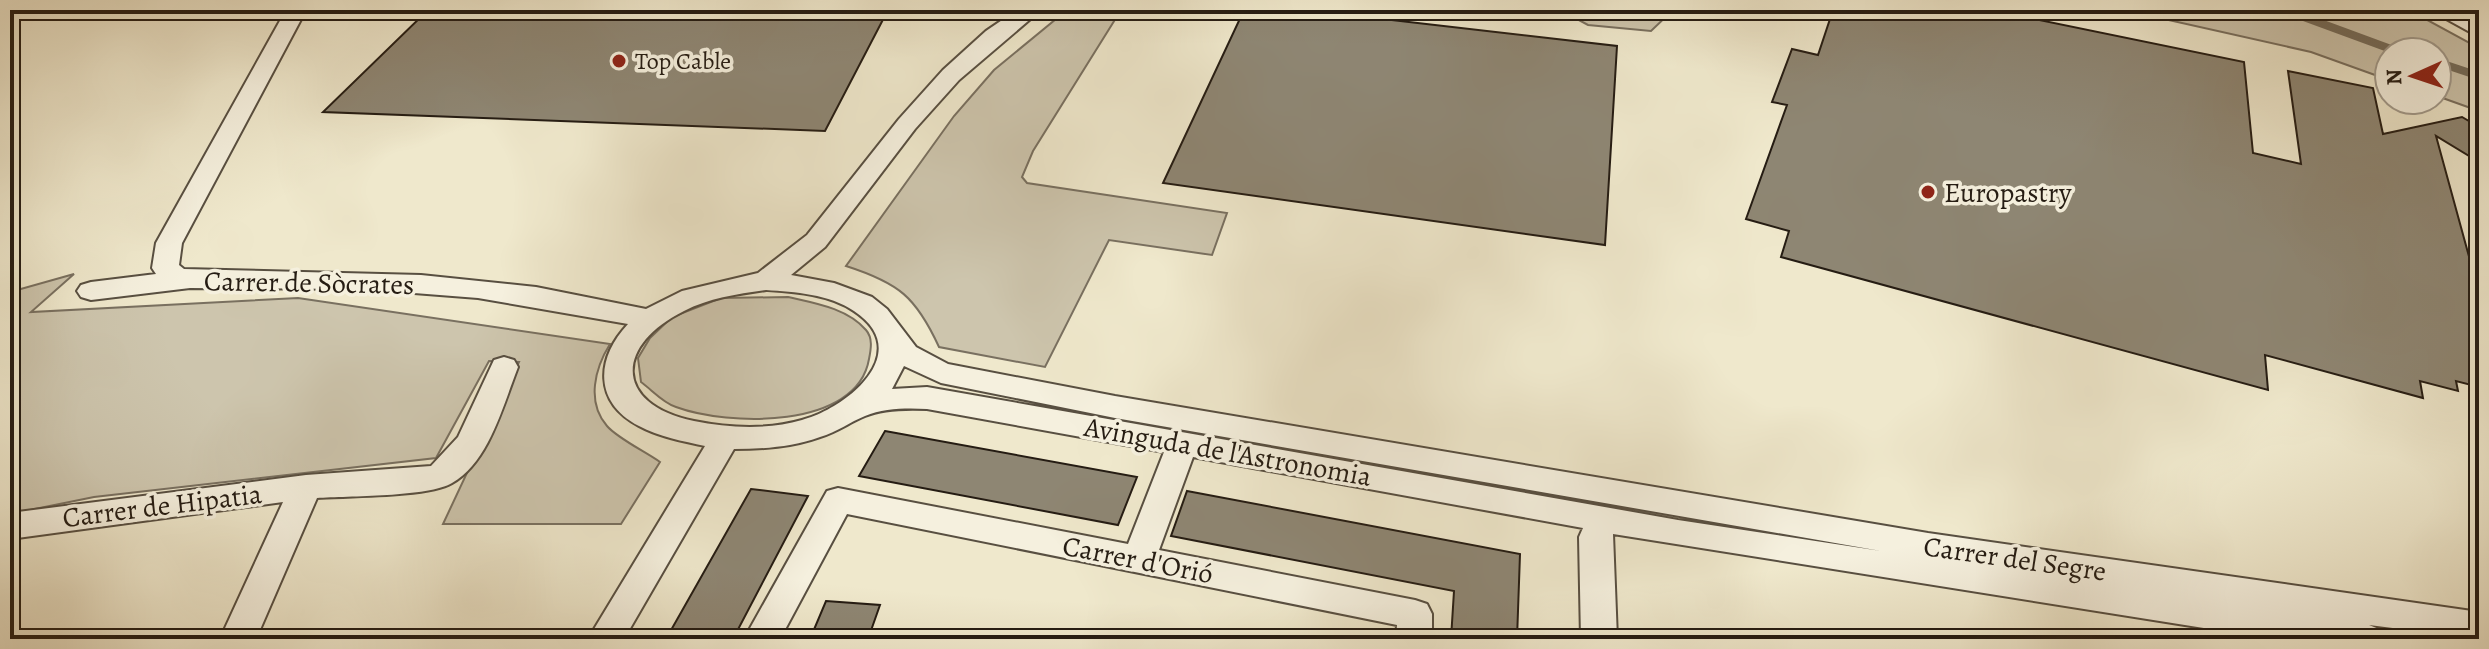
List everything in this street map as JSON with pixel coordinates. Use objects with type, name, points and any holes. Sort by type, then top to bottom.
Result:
[{"type":"street","name":"Carrer de Sòcrates","points":[[296,10],[169,243],[165,268],[176,276],[190,279],[320,277],[386,281],[497,293],[649,319]]},
{"type":"street","points":[[766,281],[816,241],[907,124],[951,75],[994,36],[1031,10]]},
{"type":"street","points":[[805,283],[946,103],[993,56],[1054,10]]},
{"type":"street","points":[[2440,10],[2479,31]]},
{"type":"street","points":[[2469,10],[2479,11]]},
{"type":"street","points":[[91,291],[190,279]]},
{"type":"street","points":[[766,281],[805,283],[866,306],[883,323],[891,338],[892,359],[872,394],[830,421],[799,432],[764,438],[725,438],[653,422],[627,403],[616,376],[618,361],[623,347],[649,319],[697,294],[766,281]]},
{"type":"street","name":"Avinguda de l'Astronomia","points":[[891,338],[922,365],[960,378],[1553,482]]},
{"type":"street","name":"Carrer de Hipatia","points":[[13,531],[306,487],[438,477],[452,470],[464,455],[504,367]]},
{"type":"street","name":"Avinguda de l'Astronomia","points":[[851,408],[905,397],[927,398],[1604,520]]},
{"type":"street","points":[[606,639],[725,438]]},
{"type":"street","points":[[1139,560],[1183,443]]},
{"type":"street","name":"Carrer del Segre","points":[[1553,482],[1928,546],[2236,616],[2479,627]]},
{"type":"street","name":"Carrer de Hipatia","points":[[238,639],[306,487]]},
{"type":"street","name":"Carrer d'Orió","points":[[762,639],[838,500],[1415,614],[1414,639]]},
{"type":"street","points":[[1599,639],[1595,537],[1604,520]]},
{"type":"street","name":"Carrer del Segre","points":[[1604,520],[2236,616],[2367,639]]},
{"type":"shaded area","points":[[1067,10],[1121,10],[1033,151],[1022,177],[1027,183],[1227,213],[1212,255],[1109,240],[1045,367],[939,347],[922,316],[904,294],[880,279],[846,266],[954,116],[994,70]]},
{"type":"shaded area","points":[[1520,10],[1673,10],[1651,31],[1588,25],[1577,19]]},
{"type":"shaded area","points":[[2124,10],[2409,10],[2479,48],[2479,111],[2453,102],[2453,36],[2373,36],[2373,74],[2311,52]]},
{"type":"shaded area","points":[[74,274],[31,312],[298,298],[610,344],[600,364],[595,385],[600,417],[618,435],[660,462],[621,524],[443,524],[519,362],[489,361],[436,458],[94,497],[10,514],[10,292]]},
{"type":"shaded area","points":[[788,297],[840,311],[870,336],[869,359],[859,382],[841,399],[816,410],[787,417],[726,418],[671,405],[641,382],[638,358],[650,338],[672,317],[721,298]]},
{"type":"building","name":"Top Cable","points":[[428,10],[888,10],[825,131],[323,112]]},
{"type":"building","points":[[1244,10],[1305,10],[1617,46],[1605,245],[1163,183]]},
{"type":"building","name":"Europastry","points":[[1833,10],[1990,10],[2244,62],[2253,153],[2301,164],[2288,71],[2373,88],[2373,116],[2379,116],[2383,134],[2462,117],[2479,127],[2479,162],[2436,136],[2479,293],[2479,387],[2456,381],[2458,391],[2420,381],[2423,398],[2265,355],[2268,390],[1781,257],[1789,231],[1746,219],[1787,105],[1772,102],[1792,49],[1818,55]]},
{"type":"building","points":[[885,431],[1137,477],[1118,525],[859,476]]},
{"type":"building","points":[[751,489],[808,496],[733,639],[666,639]]},
{"type":"building","points":[[1187,491],[1520,554],[1517,639],[1451,639],[1454,591],[1171,536]]},
{"type":"building","points":[[826,601],[880,605],[868,639],[810,639]]},
{"type":"waterway","points":[[2285,10],[2373,42]]},
{"type":"waterway","points":[[2453,67],[2479,76]]},
{"type":"place","name":"Top Cable","points":[[619,61]]},
{"type":"place","name":"Europastry","points":[[1928,192]]}]
